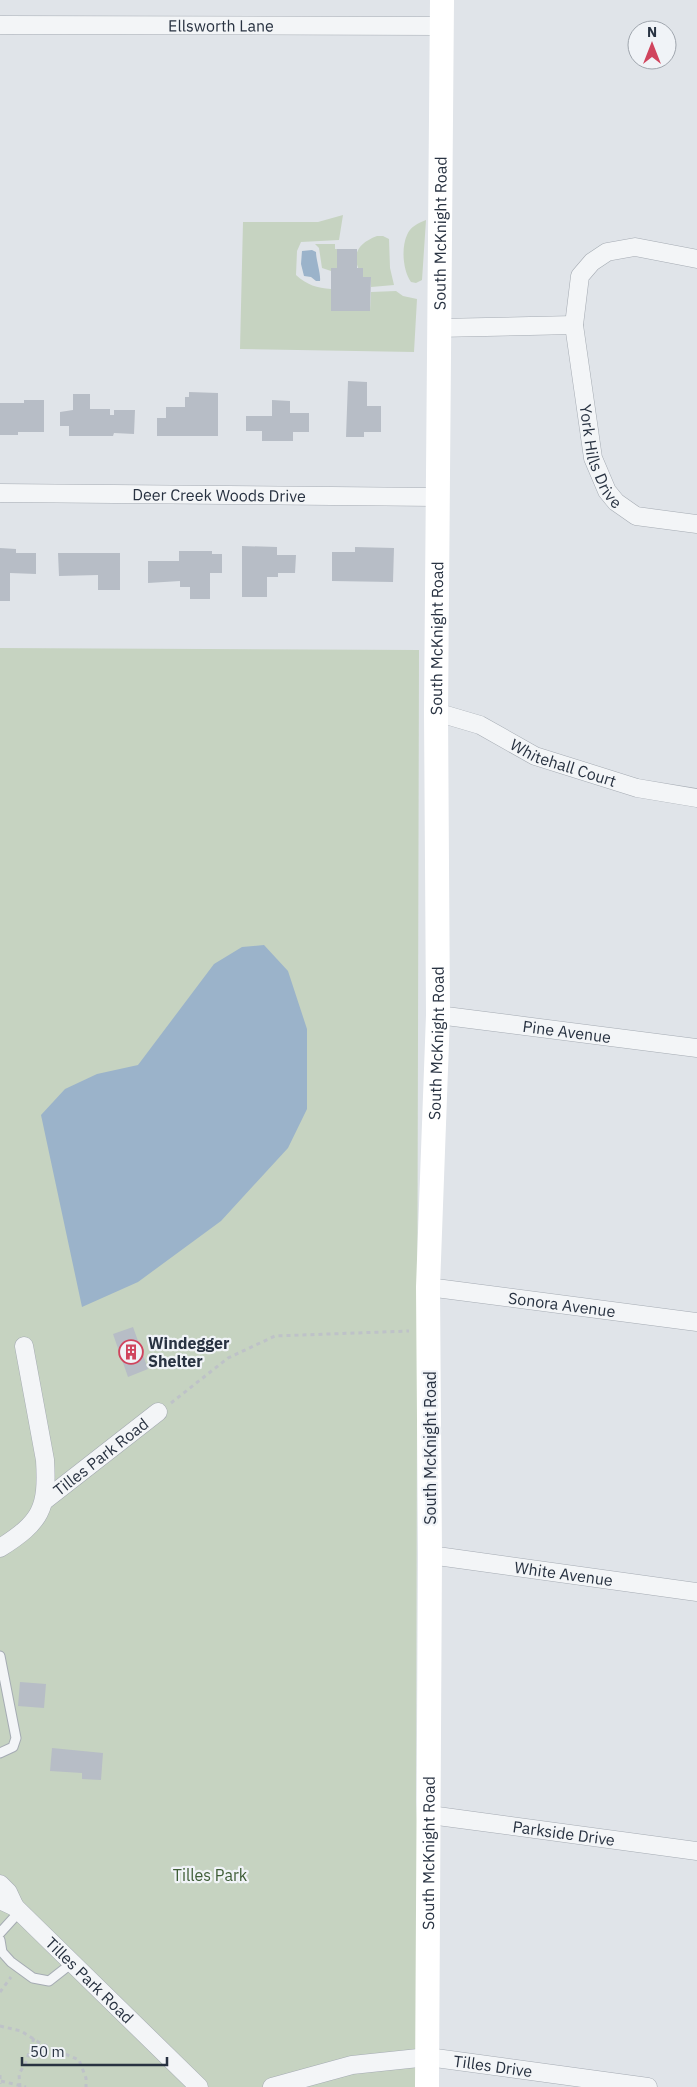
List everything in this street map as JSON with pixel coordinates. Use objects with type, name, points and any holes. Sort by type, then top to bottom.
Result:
[{"type":"main road","name":"South McKnight Road","points":[[428,2087],[430,1554],[428,1287],[438,1015],[436,497],[442,0]]},
{"type":"street","name":"Ellsworth Lane","points":[[0,25],[441,26]]},
{"type":"street","name":"York Hills Drive","points":[[697,259],[635,246],[607,252],[592,262],[580,276],[574,325],[593,458],[607,491],[616,502],[636,516],[697,524]]},
{"type":"street","points":[[438,328],[574,325]]},
{"type":"street","name":"Deer Creek Woods Drive","points":[[0,493],[436,497]]},
{"type":"street","name":"Whitehall Court","points":[[436,712],[480,725],[534,756],[637,788],[697,798]]},
{"type":"street","name":"Pine Avenue","points":[[438,1015],[697,1048]]},
{"type":"street","name":"Sonora Avenue","points":[[428,1287],[697,1322]]},
{"type":"street","name":"Tilles Park Road","points":[[0,1548],[25,1532],[38,1516],[44,1501],[45,1460],[24,1346]]},
{"type":"street","name":"Tilles Park Road","points":[[44,1501],[158,1412]]},
{"type":"street","name":"White Avenue","points":[[430,1554],[697,1592]]},
{"type":"street","name":"Parkside Drive","points":[[430,1815],[697,1851]]},
{"type":"street","name":"Tilles Park Road","points":[[0,1884],[8,1892],[12,1906],[199,2087]]},
{"type":"street","points":[[272,2087],[352,2065],[428,2057]]},
{"type":"street","name":"Tilles Drive","points":[[428,2057],[648,2087]]},
{"type":"lane","points":[[0,1656],[16,1738],[13,1747],[0,1753]]},
{"type":"lane","points":[[0,1934],[12,1906]]},
{"type":"lane","points":[[0,1940],[2,1952],[11,1962],[33,1978],[49,1981],[72,1963]]},
{"type":"path","points":[[158,1412],[228,1358],[275,1336],[429,1330]]},
{"type":"path","points":[[0,2026],[21,2031],[79,2060],[86,2078],[86,2087]]},
{"type":"path","points":[[20,2086],[19,2074],[26,2062],[34,2038]]},
{"type":"path","points":[[0,2075],[0,2082],[26,2087]]},
{"type":"green space","points":[[343,215],[339,240],[301,242],[297,251],[296,275],[312,285],[331,289],[331,311],[370,311],[371,292],[396,291],[403,296],[417,299],[414,352],[240,349],[243,222],[318,222]]},
{"type":"green space","points":[[426,220],[422,280],[416,283],[411,282],[406,272],[404,259],[405,240],[410,230]]},
{"type":"green space","points":[[377,236],[389,239],[390,268],[394,285],[371,287],[371,277],[363,277],[359,270],[356,257],[357,252],[364,243]]},
{"type":"green space","points":[[315,244],[335,244],[335,249],[337,249],[337,268],[331,271],[322,268],[319,248]]},
{"type":"green space","name":"Tilles Park","points":[[0,648],[419,650],[416,1802],[428,2027],[424,2087],[0,2087]]},
{"type":"water","points":[[312,250],[316,252],[320,281],[304,276],[301,264],[302,251]]},
{"type":"water","points":[[264,945],[288,971],[307,1029],[307,1109],[288,1148],[221,1221],[138,1282],[82,1307],[41,1115],[65,1089],[97,1074],[138,1065],[214,964],[242,947]]},
{"type":"building","points":[[337,249],[357,249],[357,268],[363,268],[363,277],[371,277],[370,311],[331,311],[331,268],[337,268]]},
{"type":"building","points":[[348,381],[367,382],[367,406],[381,406],[381,432],[364,432],[364,437],[346,437]]},
{"type":"building","points":[[189,392],[218,393],[218,436],[157,436],[157,418],[166,418],[166,407],[185,407],[185,397],[189,397]]},
{"type":"building","points":[[73,394],[90,394],[90,409],[110,409],[110,415],[114,415],[114,410],[135,410],[134,434],[114,433],[113,436],[69,436],[69,426],[60,426],[60,412],[73,410]]},
{"type":"building","points":[[24,400],[44,400],[44,432],[18,432],[18,435],[0,435],[0,403],[24,403]]},
{"type":"building","points":[[272,400],[290,401],[290,413],[309,413],[309,432],[293,432],[293,441],[262,441],[262,431],[246,431],[246,416],[272,416]]},
{"type":"building","points":[[242,546],[277,547],[277,555],[296,555],[295,573],[278,573],[278,577],[267,577],[267,597],[242,597]]},
{"type":"building","points":[[355,547],[394,548],[393,582],[332,581],[332,552],[355,552]]},
{"type":"building","points":[[0,548],[16,549],[16,553],[36,553],[36,574],[10,573],[10,601],[0,601]]},
{"type":"building","points":[[179,551],[212,551],[212,554],[222,554],[222,573],[210,573],[210,599],[190,599],[190,587],[180,587],[180,581],[148,583],[148,561],[179,561]]},
{"type":"building","points":[[58,553],[120,553],[120,590],[98,590],[98,575],[59,576]]},
{"type":"building","name":"Windegger Shelter","points":[[133,1327],[148,1369],[128,1377],[113,1334]]},
{"type":"building","points":[[20,1682],[46,1684],[44,1708],[18,1706]]},
{"type":"building","points":[[52,1748],[103,1753],[101,1780],[82,1779],[82,1773],[50,1771]]},
{"type":"place","name":"Windegger Shelter","points":[[131,1352]]}]
